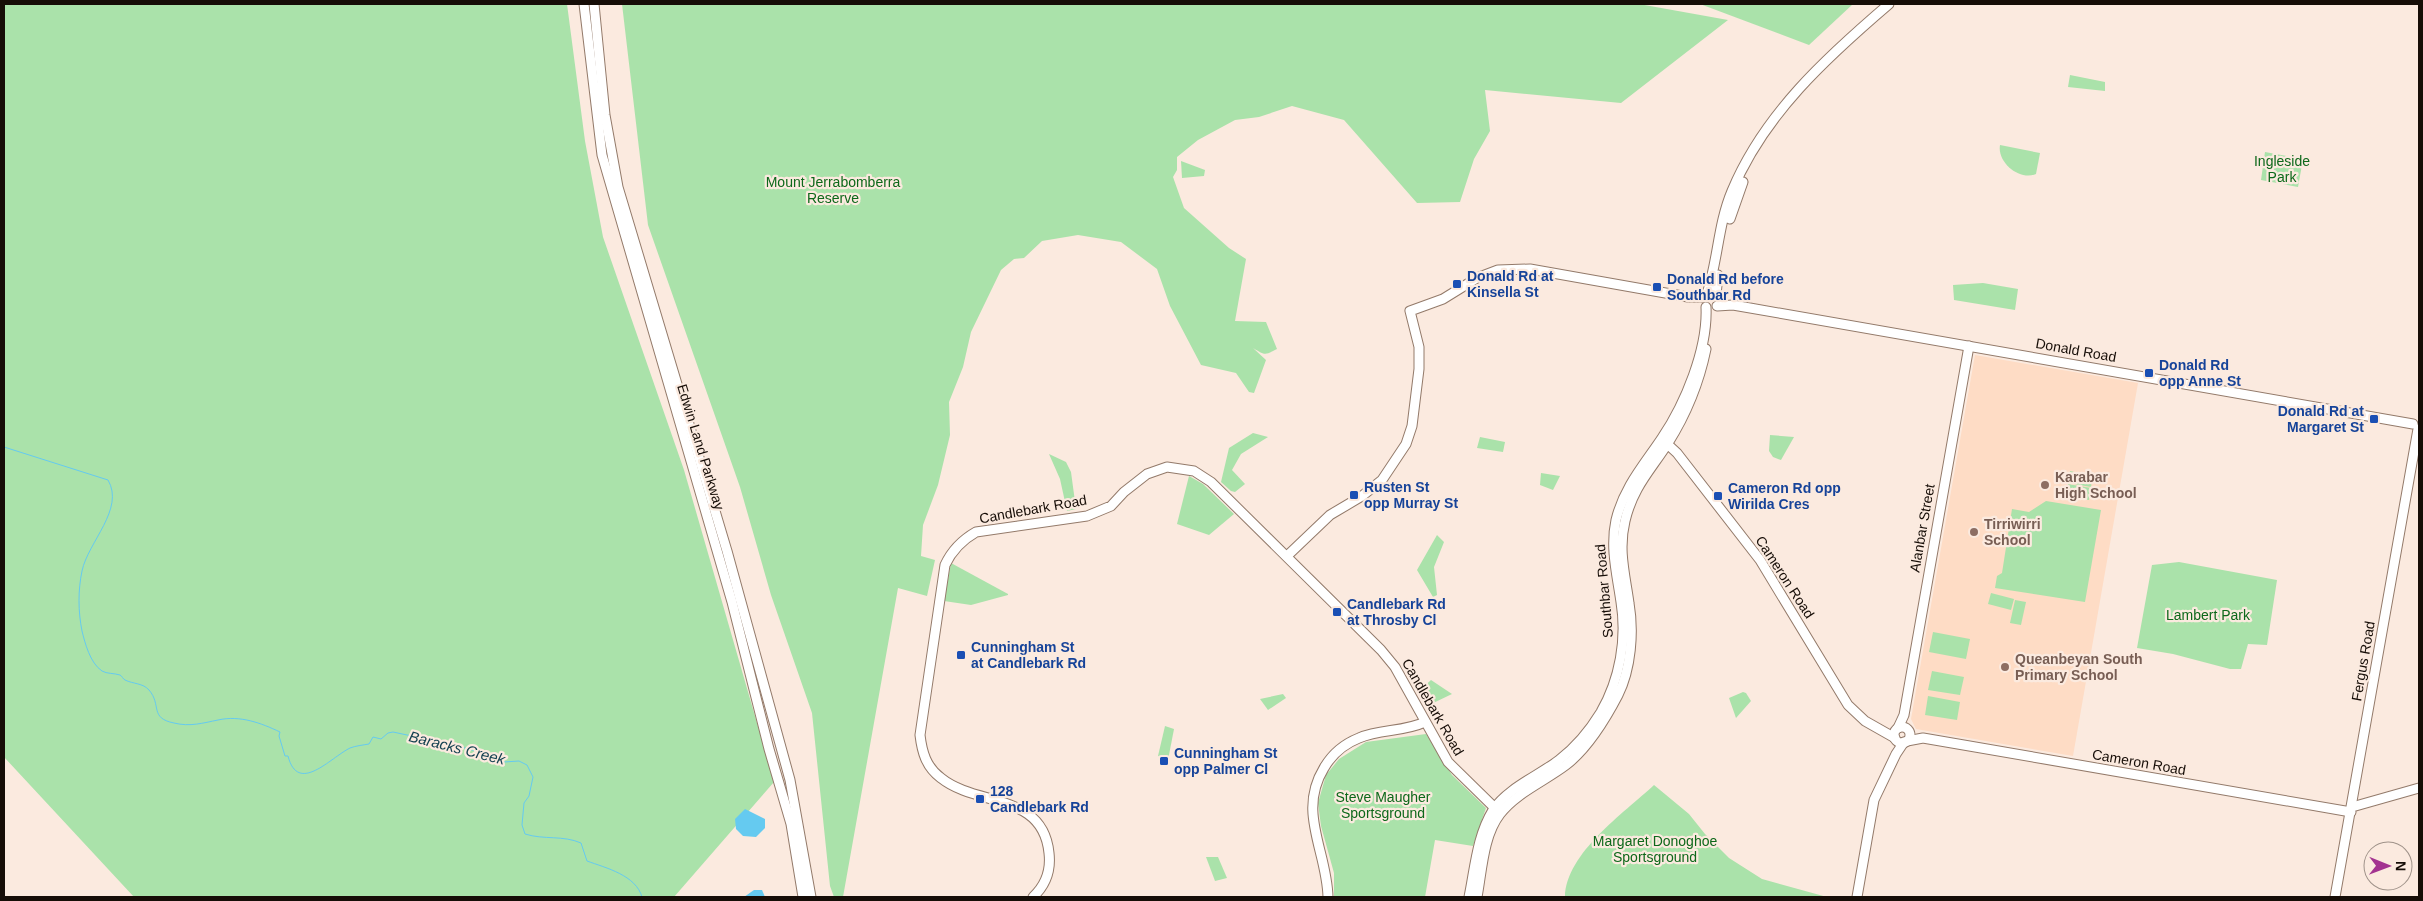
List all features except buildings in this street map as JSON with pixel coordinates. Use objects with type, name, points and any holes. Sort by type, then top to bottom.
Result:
[{"type":"street","name":"Edwin Land Parkway","points":[[584,4],[602,155],[732,602],[791,824],[803,897]]},
{"type":"street","name":"Edwin Land Parkway","points":[[594,4],[605,115],[618,188],[727,552],[790,780],[811,897]]},
{"type":"street","name":"Southbar Road","points":[[1469,897],[1480,842],[1498,811],[1577,755],[1593,735],[1619,694],[1628,663],[1631,636],[1630,604],[1621,564],[1624,523],[1637,487],[1665,441],[1680,423],[1695,390],[1727,227],[1756,145],[1795,90],[1850,37],[1889,4]]},
{"type":"street","name":"Donald Road","points":[[1287,556],[1330,515],[1362,496],[1382,480],[1406,444],[1412,426],[1419,369],[1419,347],[1410,310],[1443,299],[1477,278],[1498,270],[1530,269],[2417,426]]},
{"type":"street","name":"Alanbar Street","points":[[1857,897],[1872,808],[1877,793],[1896,754],[1902,735],[1969,346]]},
{"type":"street","name":"Fergus Road","points":[[2335,897],[2417,426]]},
{"type":"street","name":"Cameron Road","points":[[1665,441],[1760,560],[1848,705],[1865,721],[1882,730],[1902,735],[2351,810],[2419,788]]},
{"type":"street","name":"Candlebark Road","points":[[1033,897],[1042,886],[1049,870],[1048,842],[1043,828],[1034,818],[1018,808],[972,793],[941,778],[922,754],[920,735],[942,578],[948,558],[956,547],[976,532],[1087,516],[1111,506],[1124,492],[1147,474],[1168,467],[1194,470],[1211,482],[1357,625],[1395,666],[1425,722],[1455,771],[1498,811]]},
{"type":"street","points":[[1328,897],[1327,879],[1312,812],[1313,793],[1320,774],[1335,754],[1350,742],[1370,734],[1402,730],[1425,722]]},
{"type":"street","name":"Southbar Road","points":[[1477,897],[1486,844],[1498,811]]},
{"type":"shaded area","points":[[1975,355],[2138,383],[2073,756],[1916,729],[1911,719]]},
{"type":"green space","points":[[4,4],[567,4],[585,141],[603,237],[684,470],[774,782],[674,897],[134,897],[4,757]]},
{"type":"green space","name":"Mount Jerrabomberra Reserve","points":[[622,4],[1639,4],[1728,20],[1621,103],[1485,90],[1490,131],[1474,159],[1460,202],[1417,203],[1344,120],[1292,106],[1259,117],[1235,120],[1198,140],[1177,157],[1177,170],[1173,177],[1184,208],[1229,248],[1246,259],[1235,321],[1266,322],[1277,349],[1265,354],[1253,348],[1266,360],[1254,393],[1249,392],[1236,373],[1201,365],[1170,306],[1157,269],[1121,242],[1078,235],[1042,241],[1024,258],[1014,259],[1001,270],[971,332],[963,367],[949,402],[950,435],[938,485],[923,525],[921,556],[935,560],[927,596],[898,588],[843,897],[834,897],[830,886],[812,713],[771,595],[740,487],[648,225]]},
{"type":"green space","points":[[1700,4],[1853,4],[1809,45]]},
{"type":"green space","points":[[2070,75],[2105,82],[2105,91],[2068,87]]},
{"type":"green space","points":[[2000,145],[2040,153],[2036,174],[2030,176],[2023,175],[2011,169],[2002,158]]},
{"type":"green space","name":"Ingleside Park","points":[[2265,152],[2303,159],[2298,187],[2261,180]]},
{"type":"green space","points":[[1181,161],[1205,170],[1204,176],[1182,178]]},
{"type":"green space","points":[[1983,283],[2018,289],[2015,310],[1954,300],[1953,285]]},
{"type":"green space","points":[[1253,433],[1268,437],[1241,454],[1232,470],[1245,484],[1235,492],[1231,491],[1221,482],[1229,448]]},
{"type":"green space","points":[[1770,435],[1794,437],[1781,460],[1773,457],[1769,451]]},
{"type":"green space","points":[[1480,437],[1505,442],[1503,452],[1477,448]]},
{"type":"green space","points":[[1049,454],[1066,462],[1071,472],[1076,509],[1067,511],[1060,479]]},
{"type":"green space","points":[[2070,471],[2093,476],[2091,487],[2068,483]]},
{"type":"green space","points":[[1541,473],[1560,476],[1553,490],[1540,485]]},
{"type":"green space","points":[[1189,476],[1203,484],[1234,514],[1209,535],[1177,524]]},
{"type":"green space","points":[[2068,484],[2091,488],[2089,500],[2066,496]]},
{"type":"green space","points":[[2046,501],[2101,510],[2085,602],[1995,588],[1997,576],[2002,573],[2012,509],[2029,512]]},
{"type":"green space","points":[[1437,535],[1444,542],[1434,567],[1437,595],[1433,597],[1417,570]]},
{"type":"green space","name":"Lambert Park","points":[[2179,562],[2277,580],[2267,645],[2248,644],[2241,669],[2230,669],[2173,654],[2137,648],[2152,565]]},
{"type":"green space","points":[[951,563],[1008,595],[971,605],[944,601]]},
{"type":"green space","points":[[1991,593],[2014,599],[2011,610],[1988,604]]},
{"type":"green space","points":[[2015,600],[2026,602],[2021,625],[2010,623]]},
{"type":"green space","points":[[1933,632],[1970,639],[1966,659],[1929,652]]},
{"type":"green space","points":[[1932,671],[1964,677],[1960,695],[1928,690]]},
{"type":"green space","points":[[1431,680],[1452,694],[1427,706],[1419,691]]},
{"type":"green space","points":[[1743,692],[1746,693],[1751,701],[1736,718],[1729,698]]},
{"type":"green space","points":[[1283,694],[1286,698],[1268,710],[1260,699]]},
{"type":"green space","points":[[1928,696],[1960,702],[1957,720],[1925,715]]},
{"type":"green space","points":[[1165,726],[1174,729],[1168,760],[1158,756]]},
{"type":"green space","name":"Steve Maugher Sportsground","points":[[1426,734],[1452,775],[1486,808],[1473,846],[1435,840],[1425,897],[1334,897],[1334,873],[1321,826],[1318,803],[1326,775],[1339,759],[1366,742]]},
{"type":"green space","name":"Margaret Donoghoe Sportsground","points":[[1654,785],[1689,814],[1705,834],[1729,858],[1762,879],[1827,897],[1565,897],[1568,881],[1575,865],[1586,850],[1613,821]]},
{"type":"green space","points":[[1206,857],[1218,857],[1227,878],[1215,881]]},
{"type":"water","points":[[745,809],[765,819],[765,828],[756,837],[743,836],[736,829],[735,819]]},
{"type":"water","points":[[754,890],[762,890],[765,897],[744,897]]},
{"type":"waterway","name":"Baracks Creek","points":[[4,447],[108,480],[112,491],[109,514],[82,571],[79,593],[82,631],[94,663],[104,672],[120,675],[125,680],[147,688],[153,696],[161,718],[166,721],[186,725],[234,718],[265,726],[280,732],[279,736],[285,756],[288,756],[293,767],[299,773],[315,770],[350,748],[369,744],[373,737],[381,739],[388,733],[393,732],[454,745],[491,755],[504,762],[519,761],[527,765],[533,777],[529,796],[524,803],[522,825],[525,834],[567,839],[581,843],[587,861],[627,878],[639,889],[642,897]]},
{"type":"place","name":"Donald Rd at Kinsella St","points":[[1457,284]]},
{"type":"place","name":"Donald Rd before Southbar Rd","points":[[1657,287]]},
{"type":"place","name":"Donald Rd opp Anne St","points":[[2149,373]]},
{"type":"place","name":"Donald Rd at Margaret St","points":[[2374,419]]},
{"type":"place","name":"Karabar High School","points":[[2045,485]]},
{"type":"place","name":"Rusten St opp Murray St","points":[[1354,495]]},
{"type":"place","name":"Cameron Rd opp Wirilda Cres","points":[[1718,496]]},
{"type":"place","name":"Tirriwirri School","points":[[1974,532]]},
{"type":"place","name":"Candlebark Rd at Throsby Cl","points":[[1337,612]]},
{"type":"place","name":"Cunningham St at Candlebark Rd","points":[[961,655]]},
{"type":"place","name":"Queanbeyan South Primary School","points":[[2005,667]]},
{"type":"place","name":"Cunningham St opp Palmer Cl","points":[[1164,761]]},
{"type":"place","name":"128 Candlebark Rd","points":[[980,799]]}]
